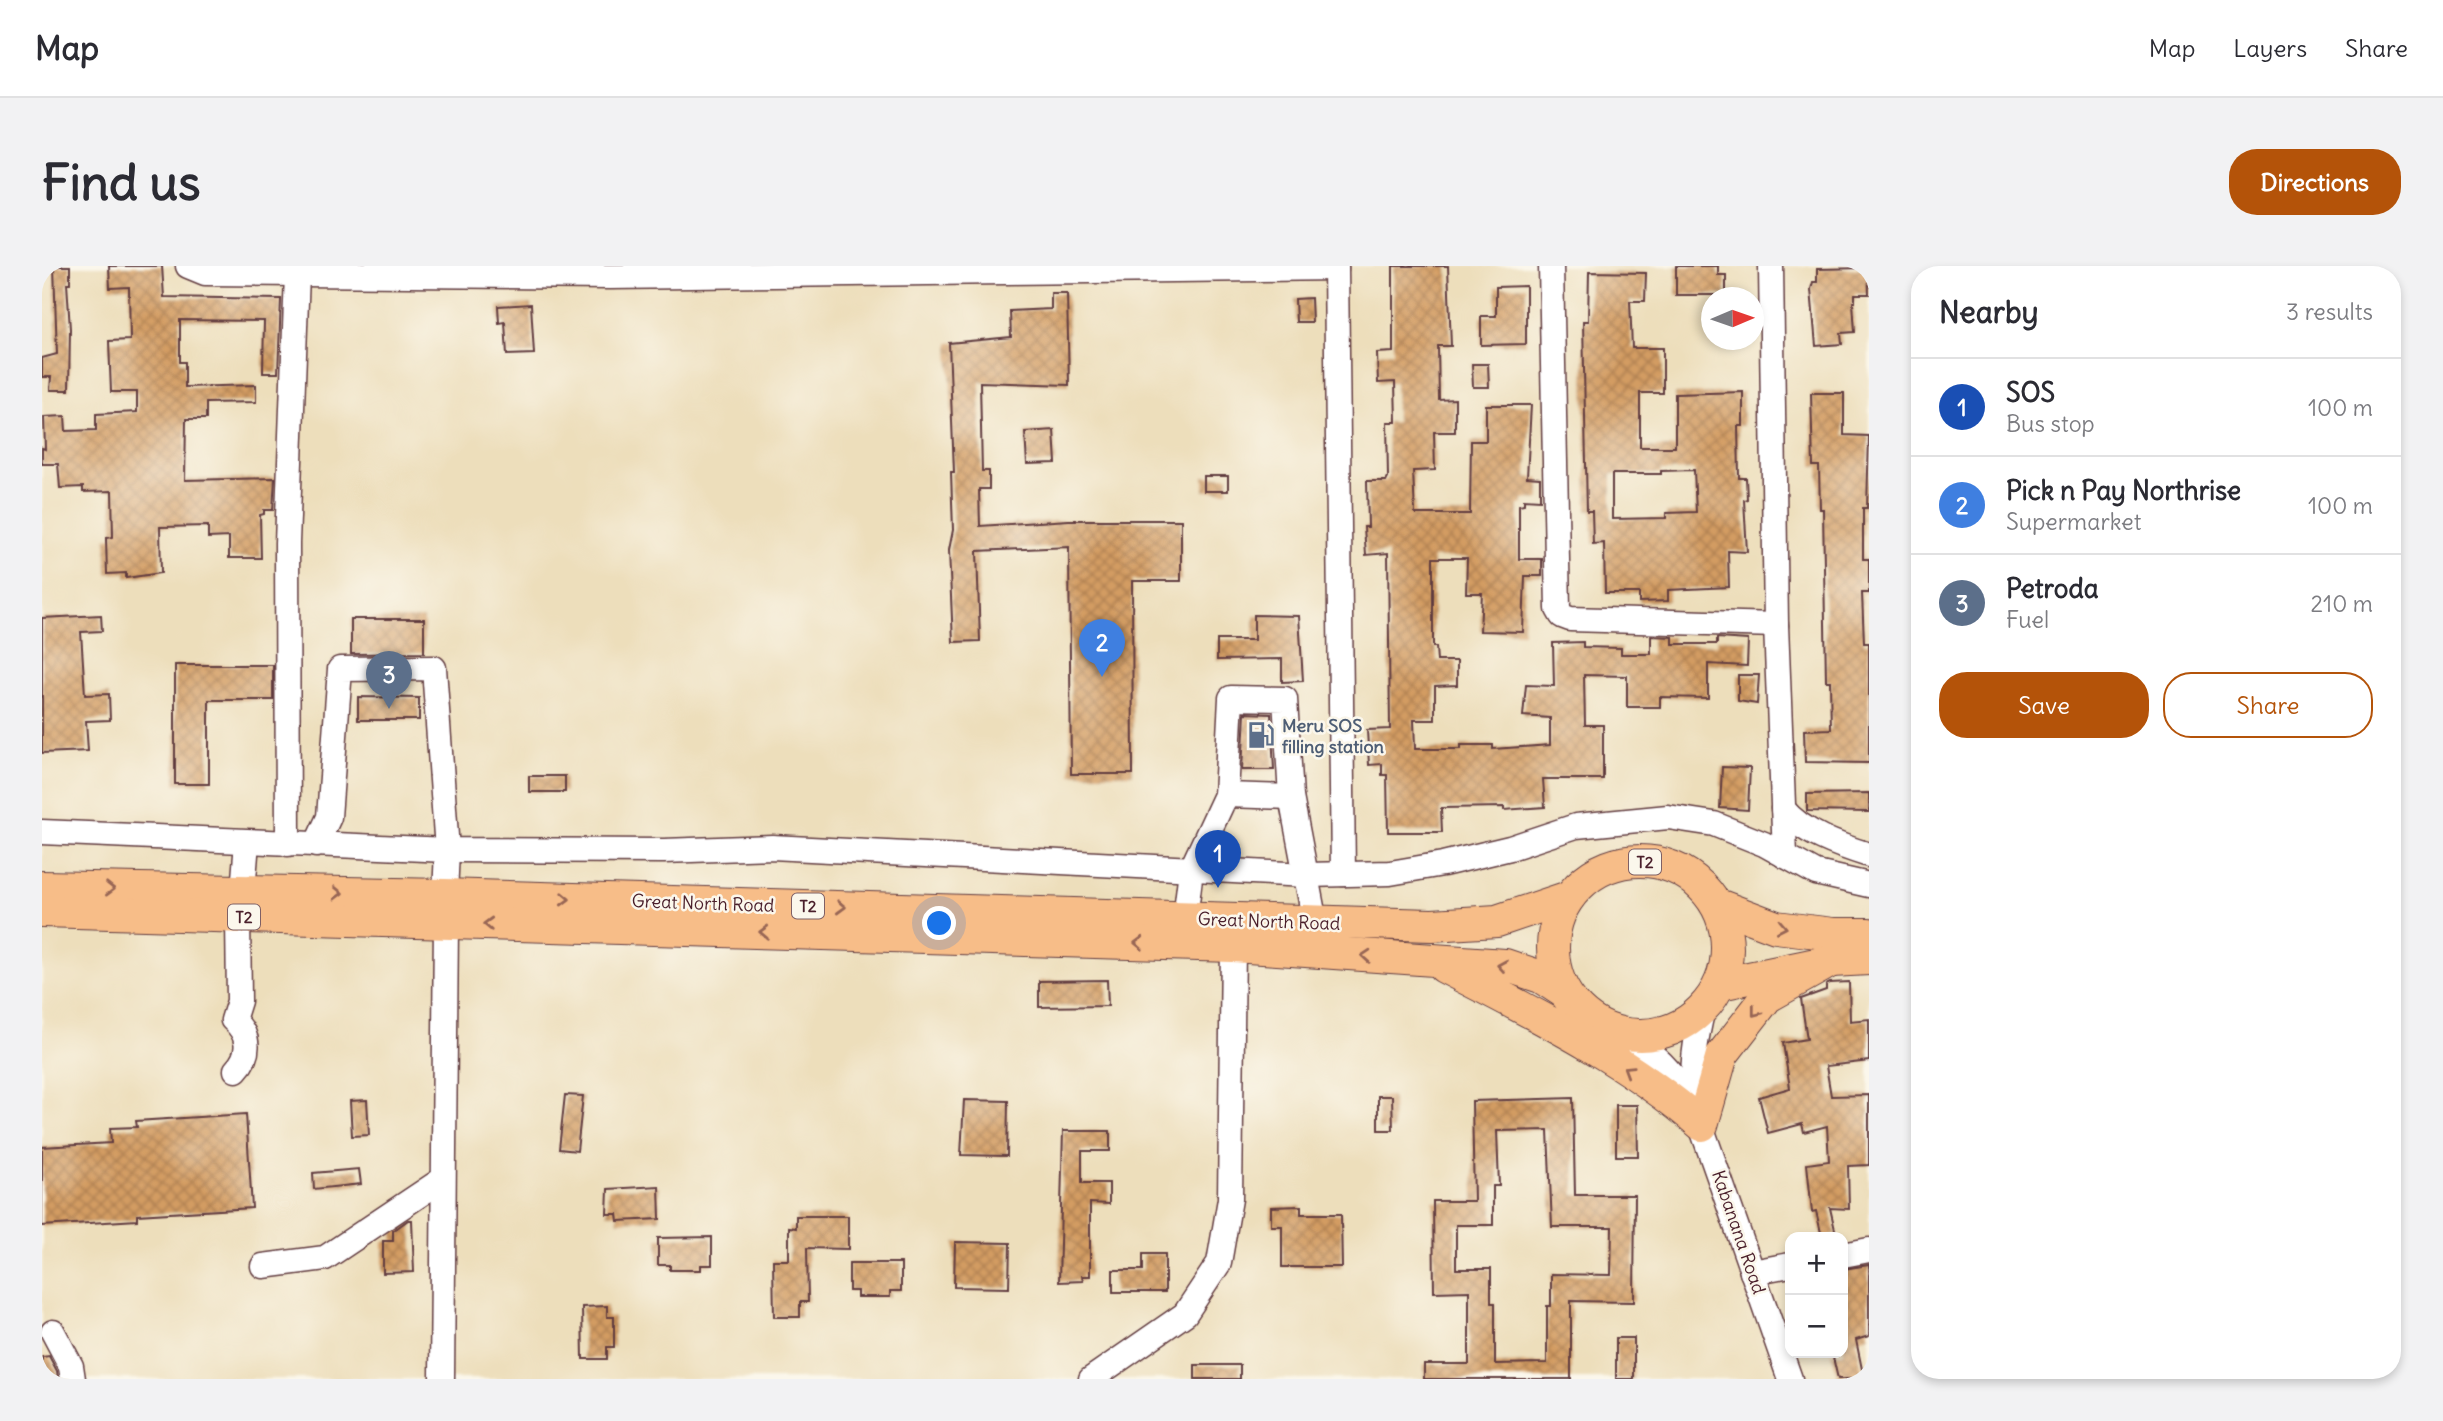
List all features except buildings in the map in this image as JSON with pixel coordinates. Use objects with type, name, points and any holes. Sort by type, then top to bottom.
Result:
[{"type":"main road","name":"T2","points":[[1712,997],[1727,961],[1728,938],[1718,905],[1710,893],[1690,877],[1652,863],[1612,866],[1588,878],[1561,909],[1552,937],[1553,965],[1564,992],[1597,1023],[1619,1031],[1647,1033],[1664,1030],[1712,997],[1831,961],[1869,959]]},
{"type":"main road","name":"Great North Road","points":[[42,887],[241,904]]},
{"type":"main road","name":"Great North Road","points":[[42,911],[241,904],[1185,918],[1432,925],[1497,922],[1569,897]]},
{"type":"main road","name":"T2","points":[[1718,905],[1776,927],[1833,934],[1869,934]]},
{"type":"main road","name":"Great North Road","points":[[445,909],[1233,946],[1505,965],[1541,977],[1564,992]]},
{"type":"main road","points":[[1434,961],[1600,1052],[1664,1091],[1698,1116],[1722,1055],[1767,997],[1831,961]]},
{"type":"street","points":[[188,266],[205,273],[298,274],[1336,267],[1343,874]]},
{"type":"street","points":[[1551,266],[1558,609],[1562,616],[1570,620],[1776,625]]},
{"type":"street","points":[[1771,266],[1776,625],[1786,856]]},
{"type":"street","points":[[288,844],[286,543],[298,274]]},
{"type":"street","points":[[316,845],[329,817],[340,669],[434,668],[447,850],[442,1379]]},
{"type":"street","points":[[1185,918],[1191,870],[1226,795],[1231,698],[1285,699],[1291,797],[1315,923]]},
{"type":"street","points":[[1226,795],[1291,797]]},
{"type":"street","points":[[1783,808],[1790,818],[1830,841],[1869,855]]},
{"type":"street","points":[[42,832],[447,850],[664,851],[772,848],[1307,875],[1390,873],[1510,848],[1576,825],[1668,817],[1714,824],[1786,856],[1816,873],[1869,885]]},
{"type":"street","points":[[236,1070],[244,1059],[247,1046],[243,1031],[233,1020],[239,1001],[241,904],[247,842]]},
{"type":"street","points":[[1091,1379],[1185,1314],[1219,1263],[1230,1199],[1233,946]]},
{"type":"street","points":[[1698,1116],[1691,1073],[1695,1041],[1712,997]]},
{"type":"street","points":[[1619,1031],[1650,1049],[1676,1075],[1698,1116]]},
{"type":"street","name":"Kabanana Road","points":[[1698,1116],[1790,1379]]},
{"type":"street","points":[[263,1266],[325,1258],[443,1179]]},
{"type":"street","points":[[1848,1254],[1869,1250]]},
{"type":"street","points":[[1752,1272],[1785,1266]]},
{"type":"street","points":[[53,1332],[71,1366],[73,1379]]},
{"type":"place","name":"Pick n Pay Northrise","points":[[1102,677]]},
{"type":"place","name":"Petroda","points":[[389,709]]},
{"type":"place","name":"Meru SOS filling station","points":[[1261,735]]},
{"type":"place","name":"SOS","points":[[1218,888]]}]
